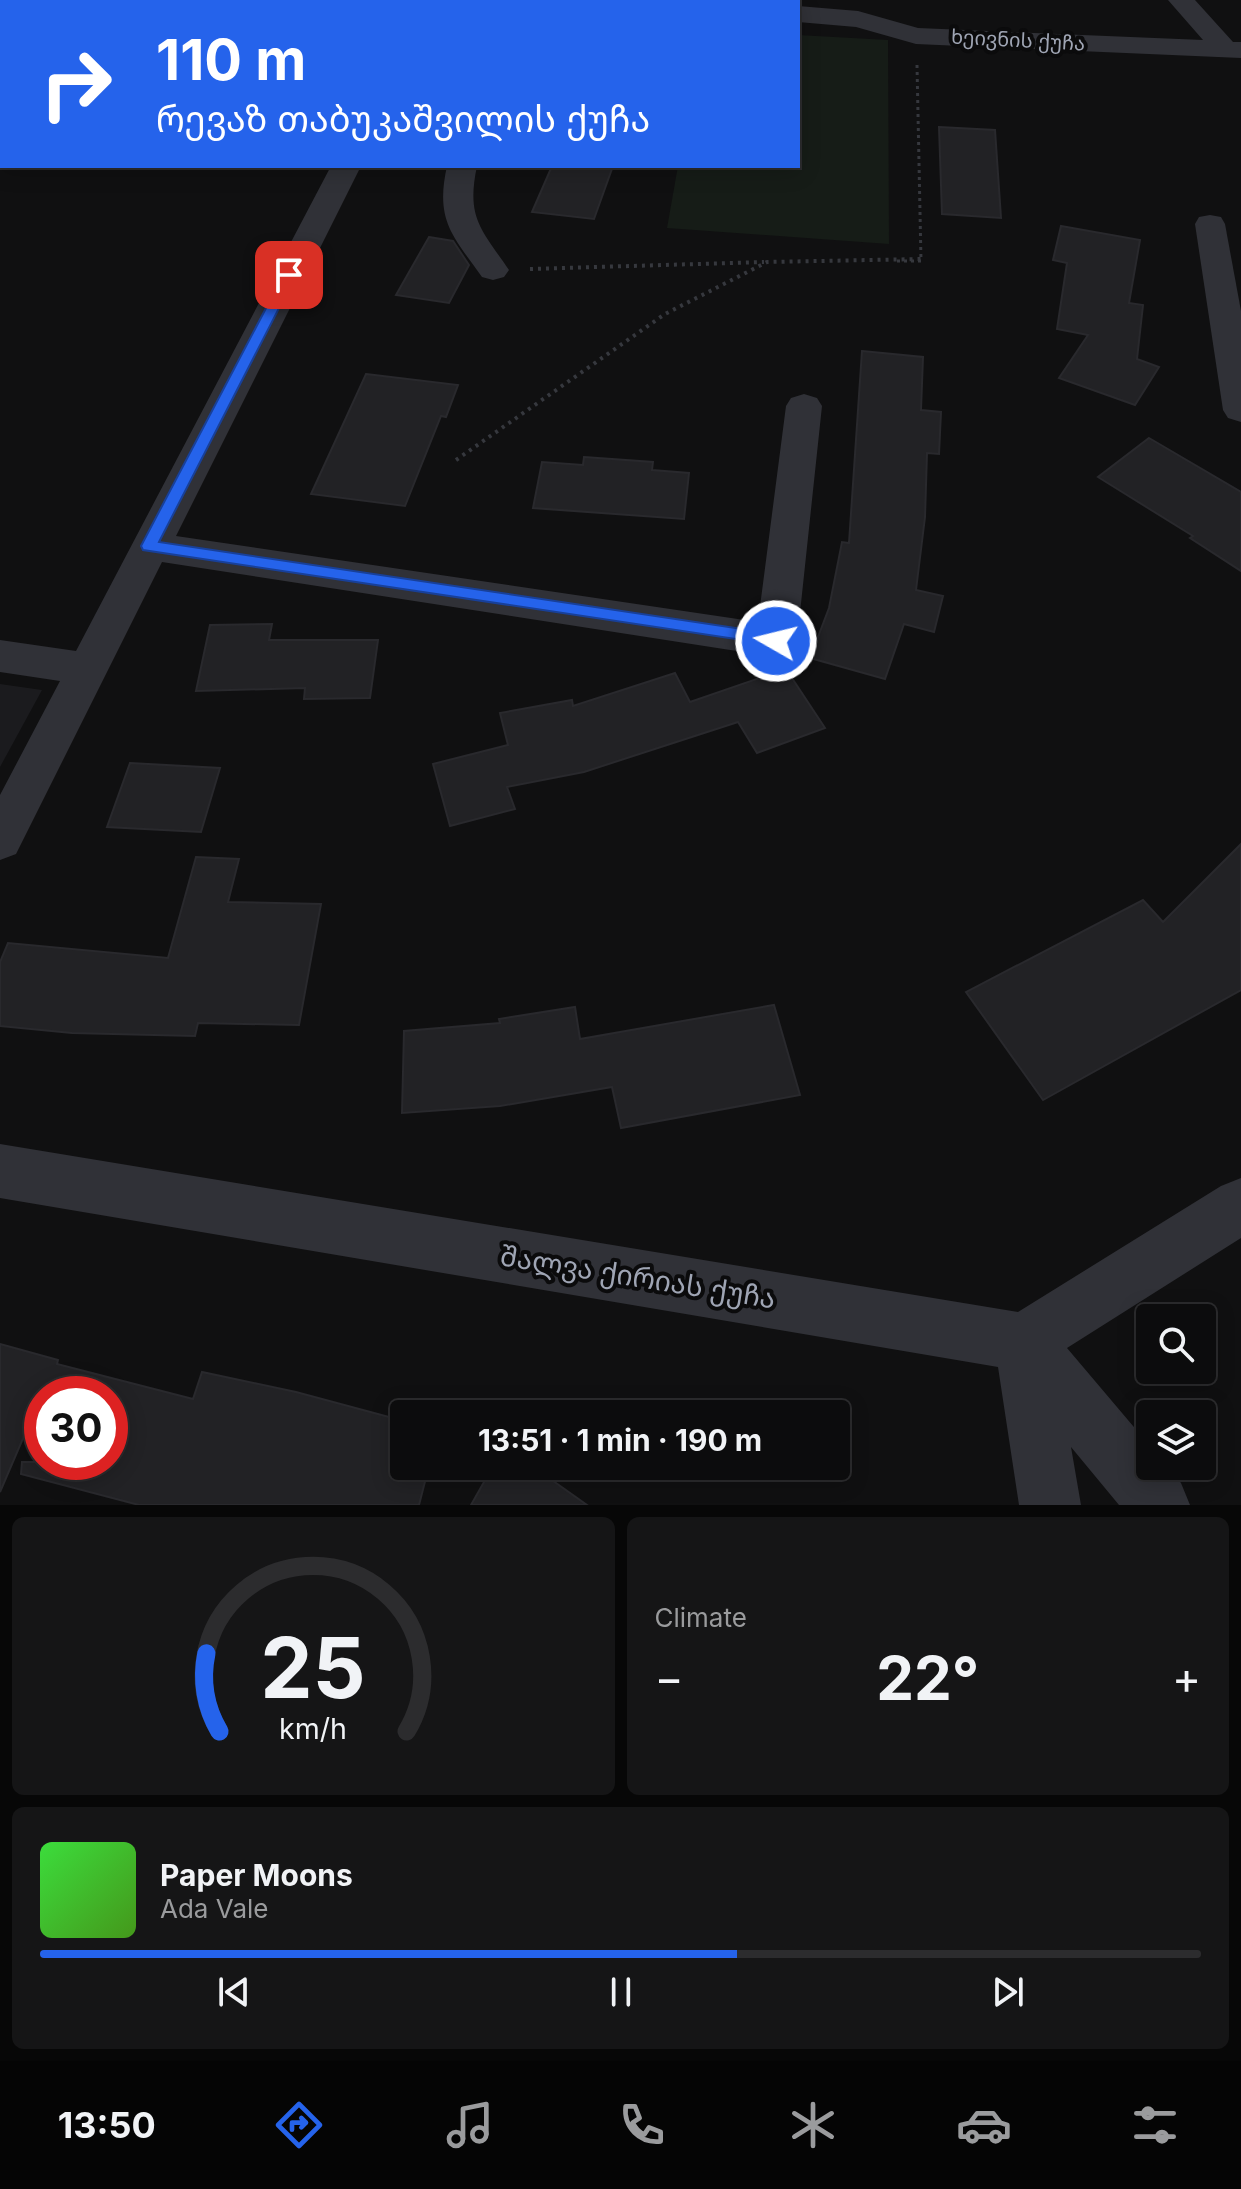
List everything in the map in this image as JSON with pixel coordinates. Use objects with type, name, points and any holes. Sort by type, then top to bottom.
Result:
[{"type":"street","points":[[1181,0],[1233,50]]},
{"type":"street","name":"ხეივნის ქუჩა","points":[[800,14],[858,19],[916,36],[1233,50]]},
{"type":"street","points":[[0,840],[345,168]]},
{"type":"street","points":[[462,168],[453,202],[462,227],[493,270]]},
{"type":"street","points":[[1210,224],[1241,410]]},
{"type":"street","points":[[149,546],[776,641],[804,406]]},
{"type":"street","points":[[0,656],[89,669]]},
{"type":"street","name":"შალვა ქირიას ქუჩა","points":[[0,1171],[1023,1342]]},
{"type":"street","points":[[1023,1342],[1241,1206]]},
{"type":"street","points":[[1023,1342],[1050,1505]]},
{"type":"street","points":[[1023,1342],[1159,1505]]},
{"type":"path","points":[[493,270],[921,261],[916,36]]},
{"type":"path","points":[[456,460],[665,314],[767,262]]},
{"type":"shaded area","points":[[800,35],[888,40],[889,244],[667,228],[678,168],[800,168]]},
{"type":"shaded area","points":[[0,684],[42,690],[0,767]]},
{"type":"building","points":[[939,127],[995,130],[1001,218],[942,214]]},
{"type":"building","points":[[551,168],[612,168],[594,219],[532,212]]},
{"type":"building","points":[[1061,226],[1140,240],[1129,303],[1143,305],[1137,359],[1159,367],[1135,405],[1059,378],[1088,335],[1057,329],[1067,263],[1053,260]]},
{"type":"building","points":[[429,237],[453,241],[469,265],[449,303],[396,295]]},
{"type":"building","points":[[862,351],[923,357],[921,410],[941,412],[939,454],[927,453],[925,517],[916,590],[943,596],[934,632],[904,624],[885,679],[810,658],[829,608],[842,542],[849,543]]},
{"type":"building","points":[[366,374],[458,385],[446,417],[441,416],[405,506],[311,494]]},
{"type":"building","points":[[1149,438],[1241,492],[1241,571],[1190,538],[1193,536],[1098,477]]},
{"type":"building","points":[[584,457],[653,462],[652,470],[689,473],[684,519],[533,508],[542,462],[583,465]]},
{"type":"building","points":[[272,624],[269,640],[378,640],[370,698],[304,699],[305,688],[196,691],[210,625]]},
{"type":"building","points":[[786,669],[825,728],[757,753],[738,722],[584,772],[507,787],[515,809],[450,826],[433,764],[508,745],[500,713],[572,700],[573,706],[675,673],[690,702]]},
{"type":"building","points":[[130,763],[220,768],[201,832],[107,827]]},
{"type":"building","points":[[1241,844],[1241,990],[1043,1100],[966,992],[1143,900],[1163,922]]},
{"type":"building","points":[[196,857],[239,859],[228,902],[321,904],[299,1025],[198,1023],[195,1036],[72,1033],[0,1026],[0,962],[8,943],[168,958]]},
{"type":"building","points":[[774,1005],[800,1095],[621,1128],[612,1087],[500,1106],[402,1113],[404,1031],[500,1023],[499,1019],[575,1007],[580,1039]]},
{"type":"building","points":[[0,1344],[104,1376],[24,1376],[24,1436],[0,1492]]},
{"type":"building","points":[[202,1372],[296,1392],[390,1417],[390,1480],[425,1480],[419,1505],[139,1505],[44,1480],[128,1480],[128,1382],[193,1399]]},
{"type":"building","points":[[485,1480],[552,1480],[587,1505],[471,1505]]},
{"type":"route","points":[[289,275],[149,546],[776,641]]}]
